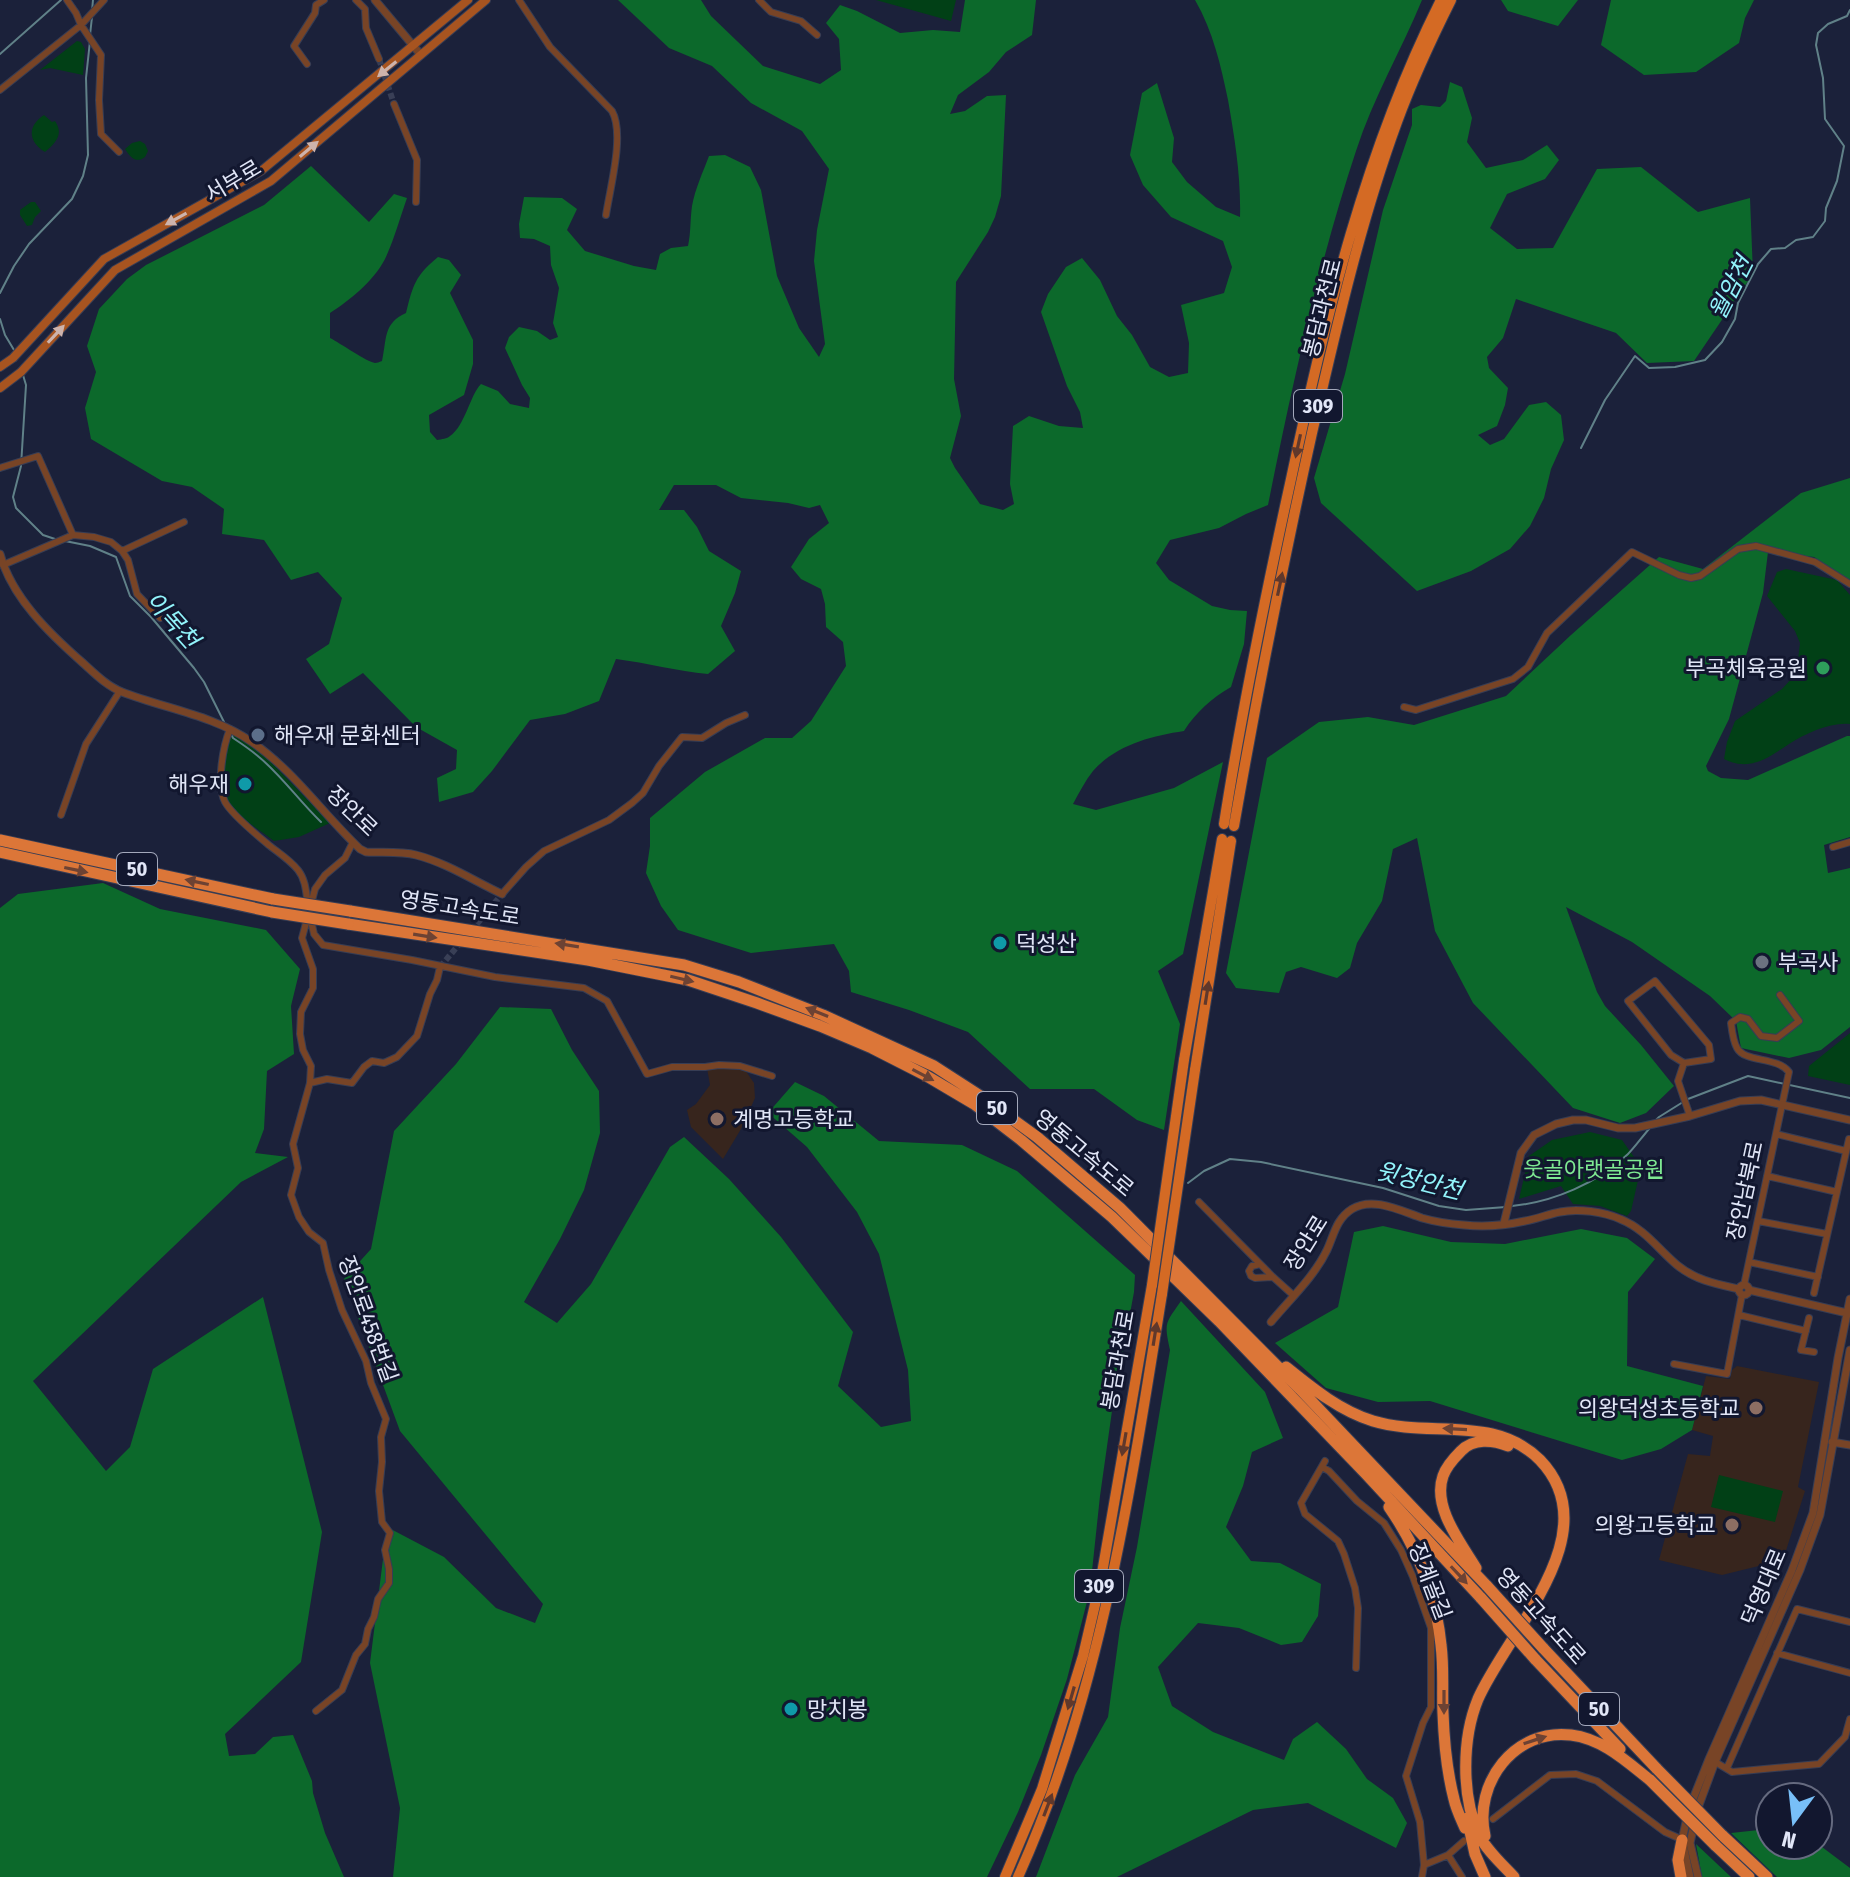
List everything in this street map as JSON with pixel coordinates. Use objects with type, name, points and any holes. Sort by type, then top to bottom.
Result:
[{"type":"highway","name":"봉담과천로","points":[[1441,0],[1392,110],[1339,269],[1313,374],[1242,716],[1229,825],[1294,516],[1349,281],[1397,121],[1451,0]]},
{"type":"highway","name":"영동고속도로","points":[[0,840],[273,899],[684,965],[739,982],[823,1015],[934,1066],[1037,1137],[1120,1208],[1310,1400],[1487,1586],[1654,1774]]},
{"type":"highway","name":"봉담과천로","points":[[1005,1877],[1042,1789],[1083,1656],[1101,1579],[1152,1285],[1184,1060],[1227,840],[1162,1294],[1117,1554],[1093,1662],[1064,1763],[1018,1877]]},
{"type":"highway","name":"영동고속도로","points":[[0,852],[272,912],[588,960],[688,980],[820,1026],[925,1075],[974,1104],[1021,1140],[1112,1217],[1219,1321],[1366,1474],[1535,1659],[1719,1840],[1749,1877]]},
{"type":"highway","points":[[1232,1321],[1311,1387],[1346,1410],[1395,1426],[1452,1428],[1500,1436],[1520,1445],[1539,1460],[1552,1476],[1563,1500],[1565,1523],[1560,1548],[1534,1603],[1478,1700],[1464,1760],[1468,1797],[1479,1834],[1489,1851],[1514,1877]]},
{"type":"highway","points":[[1475,1854],[1459,1762],[1469,1709],[1472,1698],[1547,1564],[1559,1524],[1553,1492],[1535,1464],[1518,1450],[1498,1442],[1481,1441],[1465,1447],[1452,1460],[1443,1476],[1441,1496],[1447,1516],[1487,1586]]},
{"type":"highway","points":[[1366,1474],[1402,1526],[1427,1580],[1441,1644],[1443,1714],[1454,1801],[1485,1877]]},
{"type":"highway","points":[[1489,1851],[1484,1830],[1486,1798],[1494,1775],[1522,1744],[1553,1734],[1572,1735],[1609,1748],[1654,1774]]},
{"type":"highway","name":"영동고속도로","points":[[1719,1840],[1767,1877]]},
{"type":"highway","points":[[1681,1877],[1678,1860],[1686,1841]]},
{"type":"main road","name":"서부로","points":[[0,367],[13,358],[104,259],[261,171],[468,0]]},
{"type":"main road","name":"서부로","points":[[0,388],[21,372],[115,270],[271,181],[486,0]]},
{"type":"street","points":[[67,0],[100,53],[101,134],[119,152]]},
{"type":"street","points":[[0,90],[81,25],[104,0]]},
{"type":"street","points":[[307,64],[294,46],[315,13],[316,5],[324,0]]},
{"type":"street","points":[[356,0],[365,9],[366,28],[379,59]]},
{"type":"street","points":[[375,0],[421,55]]},
{"type":"street","points":[[519,0],[550,47],[617,119],[618,141],[606,215]]},
{"type":"street","points":[[759,0],[771,12],[801,21],[817,35]]},
{"type":"street","points":[[394,104],[417,160],[416,202]]},
{"type":"street","points":[[0,468],[38,456],[73,535]]},
{"type":"street","points":[[122,551],[184,522]]},
{"type":"street","points":[[3,565],[73,535],[111,542],[128,560],[137,594],[160,618]]},
{"type":"street","points":[[1404,707],[1416,710],[1513,679],[1528,667],[1547,633],[1632,552],[1691,578],[1700,576],[1738,549],[1756,546],[1815,562],[1850,584]]},
{"type":"street","name":"장안로","points":[[0,554],[9,577],[41,624],[107,684],[230,729],[270,755],[366,852],[414,854],[450,867],[502,894],[544,851],[609,820],[632,803],[643,793],[682,737],[702,738],[745,715]]},
{"type":"street","points":[[61,815],[86,744],[120,691]]},
{"type":"street","name":"장안로458번길","points":[[230,729],[223,764],[225,802],[235,816],[299,871],[309,910],[302,938],[313,969],[313,988],[301,1012],[300,1034],[311,1066],[310,1083],[293,1144],[298,1168],[291,1195],[299,1217],[309,1232],[323,1243],[342,1310],[366,1361],[371,1383],[386,1419],[381,1437],[379,1491],[382,1522],[390,1533],[385,1550],[389,1583],[378,1599],[365,1644],[356,1655],[342,1690],[316,1711]]},
{"type":"street","points":[[353,842],[345,858],[325,875],[315,889],[309,910],[314,934],[323,945],[495,977],[584,988],[607,1001],[647,1074],[672,1067],[719,1065],[740,1066],[772,1076]]},
{"type":"street","points":[[1833,847],[1850,842]]},
{"type":"street","points":[[310,1083],[327,1079],[352,1083],[372,1061],[384,1063],[397,1057],[417,1036],[440,967]]},
{"type":"street","points":[[1655,981],[1709,1045],[1711,1059],[1684,1063],[1671,1055],[1628,1001],[1655,981]]},
{"type":"street","name":"장안남북로","points":[[1674,1364],[1727,1374],[1789,1072],[1784,1065],[1740,1053],[1735,1046],[1731,1023],[1740,1017],[1748,1019],[1761,1036],[1777,1038],[1799,1021],[1780,995]]},
{"type":"street","points":[[1684,1063],[1678,1081],[1690,1116]]},
{"type":"street","points":[[1504,1220],[1521,1153],[1534,1135],[1573,1120],[1635,1128],[1740,1101],[1761,1100],[1783,1101],[1850,1120]]},
{"type":"street","points":[[1776,1134],[1846,1151]]},
{"type":"street","points":[[1814,1293],[1849,1139]]},
{"type":"street","points":[[1767,1176],[1837,1192]]},
{"type":"street","points":[[1199,1202],[1293,1295]]},
{"type":"street","name":"장안로","points":[[1271,1322],[1318,1266],[1334,1228],[1349,1210],[1360,1205],[1396,1208],[1423,1218],[1482,1226],[1504,1220],[1522,1222],[1564,1211],[1617,1217],[1644,1232],[1677,1265],[1707,1282],[1847,1313]]},
{"type":"street","points":[[1758,1221],[1827,1234]]},
{"type":"street","points":[[1749,1262],[1818,1277]]},
{"type":"street","points":[[1260,1264],[1252,1266],[1249,1271],[1251,1276],[1273,1277]]},
{"type":"street","name":"덕영대로","points":[[1690,1877],[1686,1841],[1689,1809],[1805,1557],[1820,1515],[1838,1358],[1850,1299]]},
{"type":"street","points":[[1739,1315],[1806,1331]]},
{"type":"street","points":[[1809,1318],[1801,1350],[1814,1352]]},
{"type":"street","name":"덕영대로","points":[[1830,1442],[1850,1350]]},
{"type":"street","points":[[1830,1442],[1850,1445]]},
{"type":"street","name":"징계골길","points":[[1356,1668],[1358,1608],[1344,1554],[1338,1541],[1305,1514],[1301,1503],[1323,1464],[1357,1501],[1384,1523],[1401,1550],[1431,1628],[1431,1707],[1406,1776],[1420,1822],[1424,1865],[1422,1877]]},
{"type":"street","points":[[1727,1768],[1797,1609],[1850,1622]]},
{"type":"street","points":[[1777,1653],[1850,1673]]},
{"type":"street","points":[[1712,1760],[1732,1772],[1819,1764],[1845,1737],[1850,1719]]},
{"type":"street","points":[[1493,1819],[1550,1775],[1576,1774],[1597,1781],[1665,1832],[1686,1841]]},
{"type":"street","points":[[1424,1865],[1448,1855],[1464,1841]]},
{"type":"street","name":"덕영대로","points":[[1686,1841],[1698,1877]]},
{"type":"street","points":[[1448,1855],[1462,1877]]},
{"type":"shaded area","name":"계명고등학교","points":[[741,1064],[754,1083],[755,1098],[723,1159],[691,1127],[687,1110],[696,1104],[710,1085],[707,1068]]},
{"type":"shaded area","points":[[1737,1366],[1819,1382],[1798,1487],[1805,1491],[1783,1560],[1722,1575],[1659,1560],[1688,1454],[1710,1456],[1713,1436],[1692,1430],[1706,1376],[1730,1379],[1732,1370]]},
{"type":"green space","points":[[618,0],[701,0],[711,16],[763,66],[820,84],[841,70],[839,39],[826,23],[840,5],[900,33],[933,30],[960,32],[965,0],[1036,0],[1032,35],[1006,52],[989,72],[958,95],[950,114],[965,111],[987,96],[1006,95],[1001,196],[988,232],[956,282],[954,379],[961,416],[950,458],[980,504],[1003,510],[1014,504],[1010,484],[1013,426],[1029,416],[1059,426],[1083,428],[1080,412],[1067,386],[1041,312],[1048,294],[1066,267],[1082,258],[1100,280],[1117,316],[1150,367],[1169,377],[1188,373],[1189,343],[1181,305],[1224,293],[1232,267],[1223,241],[1171,217],[1143,185],[1130,155],[1142,93],[1157,83],[1174,138],[1172,162],[1187,182],[1216,207],[1240,217],[1238,173],[1228,100],[1212,36],[1195,0],[1422,0],[1371,112],[1342,194],[1307,326],[1268,505],[1219,528],[1170,540],[1156,563],[1169,580],[1212,606],[1247,611],[1244,644],[1231,687],[1205,706],[1184,731],[1147,739],[1112,754],[1093,771],[1073,804],[1096,810],[1174,788],[1223,762],[1183,954],[1158,971],[1180,1024],[1164,1130],[1137,1120],[1094,1089],[1030,1089],[968,1032],[851,992],[849,971],[834,944],[751,953],[678,930],[661,906],[646,873],[650,818],[705,772],[765,738],[792,738],[811,721],[846,666],[843,642],[826,627],[821,589],[801,579],[791,567],[809,539],[829,523],[820,505],[809,508],[741,498],[716,485],[674,485],[659,510],[684,510],[709,551],[741,571],[721,626],[735,651],[708,674],[616,659],[599,701],[565,714],[530,720],[473,792],[439,802],[437,778],[456,769],[457,750],[416,727],[363,673],[330,694],[306,659],[329,644],[342,598],[318,572],[291,580],[264,540],[222,534],[224,509],[192,487],[162,481],[91,439],[85,408],[96,372],[87,346],[99,309],[127,279],[146,265],[264,205],[311,166],[369,222],[394,194],[407,198],[380,267],[360,290],[330,313],[330,338],[371,362],[382,361],[390,327],[406,313],[413,288],[424,270],[438,257],[449,260],[461,275],[450,293],[473,340],[473,364],[464,395],[429,415],[430,432],[437,440],[447,438],[455,431],[481,384],[498,391],[510,404],[529,408],[530,398],[505,348],[509,337],[519,327],[537,331],[550,340],[558,337],[553,323],[559,288],[551,265],[550,246],[534,239],[520,238],[524,197],[562,198],[577,209],[567,230],[585,251],[656,270],[660,254],[671,248],[688,246],[693,200],[709,156],[725,155],[750,167],[761,190],[777,276],[799,328],[819,357],[825,344],[814,261],[829,169],[802,131],[751,103],[712,66],[669,48]]},
{"type":"green space","points":[[876,0],[956,0],[951,21]]},
{"type":"green space","points":[[1501,0],[1578,0],[1558,26],[1508,11]]},
{"type":"green space","points":[[1611,0],[1754,0],[1745,18],[1739,43],[1696,72],[1644,75],[1601,45]]},
{"type":"green space","points":[[77,41],[85,49],[83,75],[50,68],[40,70]]},
{"type":"green space","points":[[1450,82],[1462,87],[1472,118],[1467,142],[1486,168],[1523,160],[1547,145],[1559,160],[1545,179],[1507,194],[1490,228],[1517,249],[1553,248],[1597,169],[1641,167],[1698,212],[1750,198],[1753,274],[1694,361],[1647,363],[1616,333],[1516,299],[1503,338],[1487,357],[1489,368],[1508,388],[1505,405],[1497,426],[1478,435],[1490,445],[1504,439],[1529,405],[1546,402],[1561,415],[1564,440],[1551,469],[1544,498],[1530,526],[1510,549],[1471,571],[1417,591],[1321,503],[1314,478],[1345,374],[1383,210],[1412,125],[1412,109],[1421,105],[1440,107],[1446,101]]},
{"type":"green space","points":[[44,115],[55,121],[59,130],[55,142],[45,152],[35,144],[32,134],[38,119]]},
{"type":"green space","points":[[140,141],[148,151],[145,157],[136,160],[125,149]]},
{"type":"green space","points":[[35,202],[41,211],[32,225],[27,226],[20,210]]},
{"type":"green space","points":[[1850,478],[1850,580],[1814,557],[1768,552],[1763,593],[1729,719],[1706,766],[1708,771],[1721,778],[1748,780],[1850,736],[1850,837],[1824,845],[1828,873],[1850,868],[1850,1027],[1821,1050],[1789,1058],[1741,1048],[1736,1021],[1710,996],[1632,942],[1566,907],[1605,1006],[1674,1086],[1646,1113],[1620,1123],[1573,1108],[1473,1003],[1435,931],[1417,838],[1393,849],[1382,901],[1357,943],[1350,968],[1337,978],[1301,967],[1286,972],[1279,993],[1236,988],[1226,973],[1267,758],[1319,722],[1368,717],[1414,725],[1506,696],[1659,557],[1703,569],[1801,493]]},
{"type":"green space","name":"부곡체육공원","points":[[1786,569],[1837,580],[1850,595],[1850,724],[1811,732],[1758,762],[1733,763],[1724,759],[1735,721],[1782,689],[1794,676],[1800,643],[1795,631],[1767,596],[1777,572]]},
{"type":"green space","points":[[232,732],[267,758],[330,823],[299,837],[274,841],[242,817],[233,808],[225,791],[225,760]]},
{"type":"green space","points":[[103,883],[160,909],[266,930],[300,969],[291,1006],[294,1054],[267,1071],[264,1129],[255,1153],[288,1157],[241,1182],[33,1381],[106,1471],[130,1447],[153,1369],[263,1297],[322,1532],[301,1662],[225,1734],[229,1756],[255,1754],[273,1737],[293,1735],[312,1781],[325,1833],[344,1877],[0,1877],[0,908],[18,894]]},
{"type":"green space","points":[[500,1007],[551,1009],[572,1050],[599,1091],[600,1133],[584,1190],[524,1302],[557,1323],[591,1284],[670,1147],[684,1137],[729,1179],[781,1237],[853,1332],[838,1386],[881,1427],[911,1421],[908,1370],[879,1254],[857,1212],[807,1147],[768,1113],[795,1082],[824,1096],[879,1141],[962,1145],[1017,1171],[1135,1275],[1112,1411],[1090,1590],[1067,1679],[1041,1755],[987,1877],[393,1877],[400,1808],[370,1663],[387,1527],[444,1557],[496,1608],[535,1623],[543,1604],[400,1431],[344,1279],[371,1249],[394,1131],[456,1064]]},
{"type":"green space","points":[[1850,1033],[1850,1085],[1808,1076],[1809,1066]]},
{"type":"green space","name":"웃골아랫골공원","points":[[1590,1132],[1622,1140],[1641,1167],[1631,1211],[1627,1216],[1600,1206],[1573,1204],[1561,1186],[1519,1199],[1529,1156],[1552,1140]]},
{"type":"green space","points":[[1383,1226],[1451,1242],[1505,1244],[1581,1229],[1627,1238],[1655,1259],[1628,1292],[1627,1366],[1703,1386],[1692,1430],[1661,1449],[1622,1460],[1430,1401],[1378,1402],[1326,1388],[1275,1343],[1338,1307],[1354,1232]]},
{"type":"green space","points":[[1181,1301],[1265,1392],[1283,1438],[1252,1452],[1243,1486],[1226,1527],[1251,1561],[1280,1563],[1321,1584],[1318,1616],[1302,1642],[1281,1645],[1239,1628],[1198,1623],[1158,1667],[1172,1706],[1213,1732],[1284,1760],[1293,1739],[1317,1722],[1346,1749],[1367,1779],[1393,1798],[1407,1823],[1396,1848],[1308,1803],[1253,1810],[1117,1877],[1036,1877],[1075,1775],[1108,1717],[1120,1628],[1170,1350],[1167,1324]]},
{"type":"green space","points":[[1719,1475],[1783,1491],[1775,1522],[1711,1507]]},
{"type":"green space","points":[[1754,1831],[1754,1855],[1731,1833]]},
{"type":"green space","points":[[1696,1844],[1731,1877],[1702,1877]]},
{"type":"green space","points":[[1834,1856],[1850,1868],[1850,1877],[1777,1877],[1760,1861],[1834,1861]]},
{"type":"waterway","points":[[0,54],[61,0]]},
{"type":"waterway","name":"이목천","points":[[92,11],[93,0]]},
{"type":"waterway","name":"월암천","points":[[1581,448],[1605,400],[1635,356],[1649,368],[1675,367],[1705,360],[1722,342],[1735,319],[1738,303],[1758,264],[1771,249],[1785,248],[1796,240],[1813,237],[1825,221],[1844,146],[1825,119],[1823,78],[1816,45],[1818,33],[1828,24],[1847,16],[1850,10]]},
{"type":"waterway","name":"이목천","points":[[90,35],[92,17]]},
{"type":"waterway","name":"이목천","points":[[0,293],[29,244],[72,199],[83,176],[88,155],[86,78],[90,41]]},
{"type":"waterway","name":"이목천","points":[[0,319],[14,350]]},
{"type":"waterway","name":"이목천","points":[[23,375],[26,385],[21,466],[13,497],[16,508],[43,535],[55,539]]},
{"type":"waterway","name":"이목천","points":[[65,541],[90,546],[116,557],[130,596],[194,668],[224,722]]},
{"type":"waterway","name":"이목천","points":[[231,734],[267,764],[321,822]]},
{"type":"waterway","name":"윗장안천","points":[[1688,1099],[1748,1076],[1850,1098]]},
{"type":"waterway","name":"윗장안천","points":[[1655,1121],[1683,1102]]},
{"type":"waterway","name":"윗장안천","points":[[1512,1206],[1543,1200],[1589,1182],[1628,1154],[1649,1129]]},
{"type":"waterway","name":"윗장안천","points":[[1188,1183],[1204,1171],[1230,1159],[1261,1162],[1383,1188],[1439,1206],[1466,1210],[1506,1207]]},
{"type":"tunnel","points":[[379,59],[394,104]]},
{"type":"tunnel","points":[[471,931],[502,894]]},
{"type":"tunnel","points":[[440,967],[461,942]]},
{"type":"place","name":"부곡체육공원","points":[[1823,668]]},
{"type":"place","name":"해우재 문화센터","points":[[258,735]]},
{"type":"place","name":"해우재","points":[[245,784]]},
{"type":"place","name":"덕성산","points":[[1000,943]]},
{"type":"place","name":"부곡사","points":[[1762,962]]},
{"type":"place","name":"계명고등학교","points":[[717,1119]]},
{"type":"place","name":"의왕덕성초등학교","points":[[1756,1408]]},
{"type":"place","name":"의왕고등학교","points":[[1732,1525]]},
{"type":"place","name":"망치봉","points":[[791,1709]]}]
